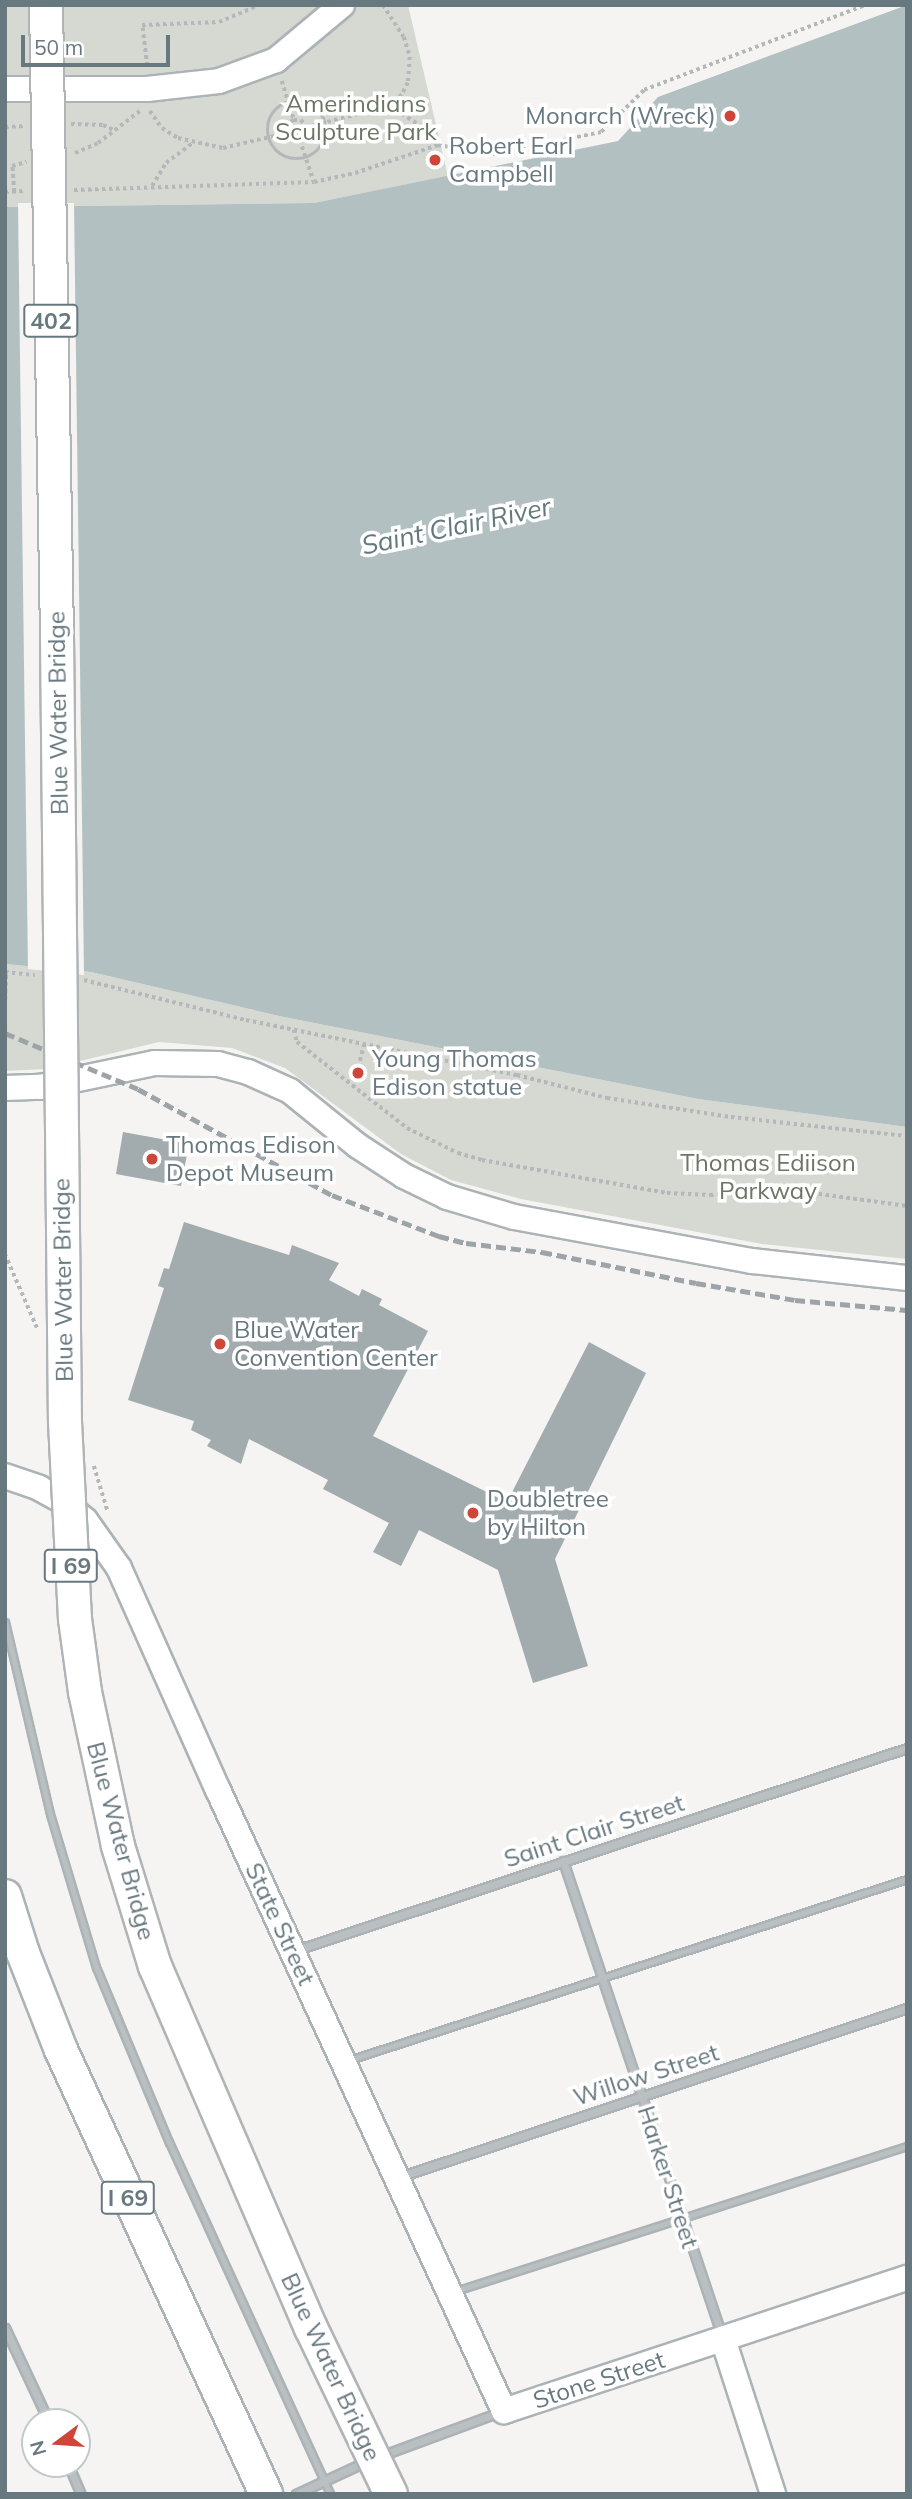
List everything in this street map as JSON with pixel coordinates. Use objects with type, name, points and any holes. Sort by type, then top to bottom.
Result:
[{"type":"highway","name":"Blue Water Bridge","points":[[46,5],[57,636],[65,1436],[75,1619],[85,1692],[118,1846],[155,1966],[311,2328],[391,2494]]},
{"type":"highway","name":"I 69","points":[[5,1896],[23,1953],[61,2050],[266,2494]]},
{"type":"street","points":[[5,89],[147,89],[219,80],[276,60],[342,5]]},
{"type":"street","points":[[5,1088],[40,1087],[155,1063],[218,1064],[248,1072],[290,1091],[328,1123],[404,1177],[447,1197],[513,1217],[752,1261],[907,1278]]},
{"type":"street","name":"State Street","points":[[8,1476],[61,1500],[85,1520],[120,1568],[342,2063],[504,2411]]},
{"type":"street","name":"Saint Clair Street","points":[[293,1951],[907,1748]]},
{"type":"street","name":"Harker Street","points":[[563,1861],[773,2494]]},
{"type":"street","name":"Willow Street","points":[[397,2178],[907,2008]]},
{"type":"street","name":"Stone Street","points":[[296,2494],[372,2459],[504,2411],[907,2278]]},
{"type":"street","points":[[5,2328],[42,2408]]},
{"type":"street","points":[[75,2478],[82,2494]]},
{"type":"lane","points":[[5,1622],[50,1814],[96,1967],[169,2142],[330,2494]]},
{"type":"lane","points":[[342,2063],[602,1976],[907,1880]]},
{"type":"lane","points":[[449,2293],[907,2146]]},
{"type":"path","points":[[147,69],[142,25],[219,22],[259,5]]},
{"type":"path","points":[[307,127],[390,106],[402,96],[408,83],[410,57],[404,37],[383,5]]},
{"type":"path","points":[[63,190],[314,182],[355,173],[438,145],[495,154],[601,132],[644,90],[866,5]]},
{"type":"path","points":[[276,60],[294,120]]},
{"type":"path","points":[[289,102],[307,102],[315,107],[325,122],[325,139],[321,146],[307,157],[289,157],[274,147],[268,130],[274,112],[289,102]]},
{"type":"path","points":[[148,103],[150,113],[162,128],[192,143],[223,148],[287,133]]},
{"type":"path","points":[[390,106],[427,130],[438,145]]},
{"type":"path","points":[[294,120],[301,120],[307,127],[307,134],[300,140],[294,140],[287,133],[289,124],[294,120]]},
{"type":"path","points":[[300,140],[314,182]]},
{"type":"path","points":[[151,187],[166,163],[192,143]]},
{"type":"path","points":[[5,192],[26,191]]},
{"type":"path","points":[[5,1000],[5,972],[46,976]]},
{"type":"path","points":[[72,978],[99,981],[294,1030],[517,1075],[607,1098],[731,1117],[907,1136]]},
{"type":"path","points":[[294,1030],[297,1042],[407,1128],[458,1153],[482,1160],[667,1193],[710,1195],[784,1189],[907,1206]]},
{"type":"path","points":[[353,1088],[364,1044]]},
{"type":"green space","name":"Amerindians Sculpture Park","points":[[5,5],[408,5],[448,176],[314,203],[5,207]]},
{"type":"green space","name":"Thomas Ediison Parkway","points":[[5,964],[91,972],[279,1016],[698,1099],[907,1127],[907,1259],[762,1244],[521,1199],[451,1180],[401,1154],[285,1068],[232,1048],[159,1042],[47,1069],[5,1071]]},
{"type":"water","name":"Saint Clair River","points":[[907,5],[907,1127],[698,1099],[279,1016],[91,972],[5,964],[5,207],[314,203],[618,141],[658,97]]},
{"type":"pier","points":[[18,203],[74,203],[84,975],[28,969]]},
{"type":"building","name":"Thomas Edison Depot Museum","points":[[123,1132],[189,1144],[181,1186],[116,1174]]},
{"type":"building","points":[[184,1222],[289,1255],[292,1245],[339,1263],[329,1280],[359,1296],[362,1289],[382,1299],[379,1305],[428,1331],[373,1436],[507,1502],[589,1342],[646,1373],[555,1559],[588,1666],[533,1683],[498,1570],[419,1530],[401,1566],[373,1552],[389,1523],[323,1489],[328,1480],[249,1439],[241,1464],[207,1446],[211,1440],[191,1430],[194,1421],[128,1400],[164,1288],[158,1286],[164,1268],[169,1269]]},
{"type":"railway","points":[[5,1033],[138,1089],[332,1195],[439,1236],[466,1243],[542,1252],[795,1300],[907,1310]]},
{"type":"place","name":"Monarch (Wreck)","points":[[730,116]]},
{"type":"place","name":"Robert Earl Campbell","points":[[435,160]]},
{"type":"place","name":"Young Thomas Edison statue","points":[[358,1073]]},
{"type":"place","name":"Thomas Edison Depot Museum","points":[[152,1159]]},
{"type":"place","name":"Blue Water Convention Center","points":[[220,1344]]},
{"type":"place","name":"Doubletree by Hilton","points":[[473,1513]]}]
